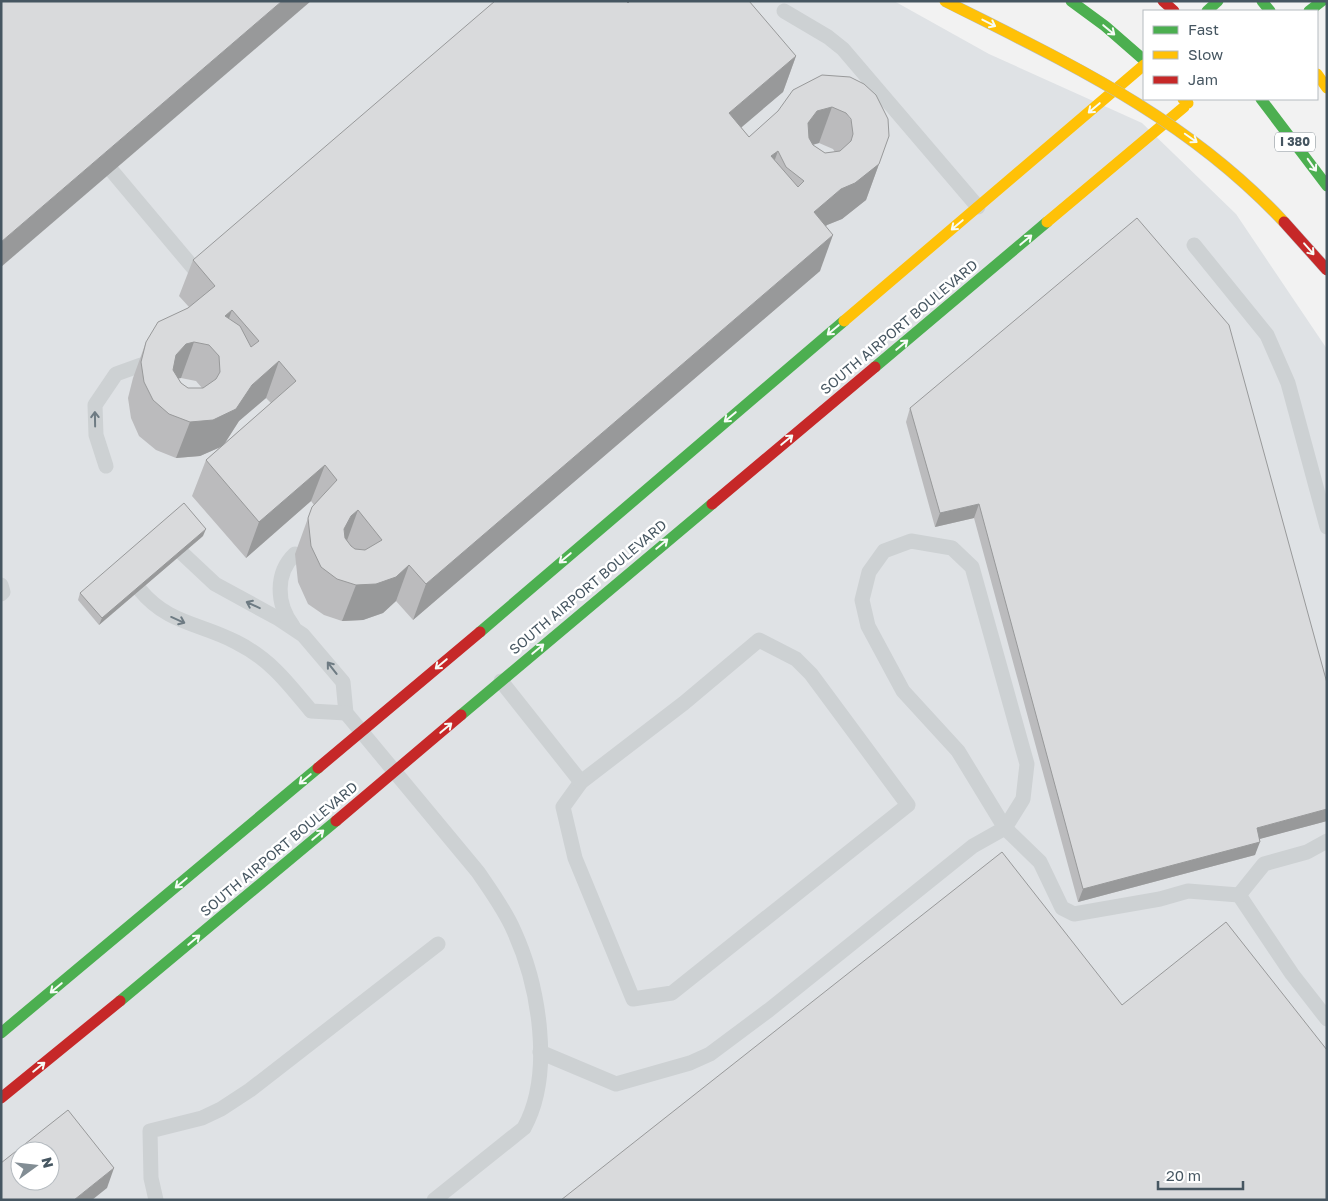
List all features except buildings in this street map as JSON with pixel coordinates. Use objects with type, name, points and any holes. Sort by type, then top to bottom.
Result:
[{"type":"main road","points":[[945,1],[1093,76],[1146,107],[1197,142],[1245,182],[1327,270]]},
{"type":"main road","points":[[1071,1],[1105,26],[1143,59]]},
{"type":"main road","points":[[1164,1],[1173,10]]},
{"type":"main road","points":[[1207,10],[1218,1]]},
{"type":"main road","points":[[1310,10],[1322,1]]},
{"type":"main road","points":[[1,1033],[362,731],[1143,66]]},
{"type":"main road","points":[[1318,75],[1327,88]]},
{"type":"main road","name":"SOUTH AIRPORT BOULEVARD","points":[[1,1098],[156,971],[394,771],[1188,100]]},
{"type":"main road","name":"I 380","points":[[1262,100],[1327,186]]},
{"type":"lane","points":[[784,11],[843,49],[978,207]]},
{"type":"lane","points":[[112,171],[201,277]]},
{"type":"lane","points":[[1194,245],[1268,335],[1288,382],[1327,528]]},
{"type":"lane","points":[[106,466],[96,435],[95,405],[116,374],[141,365]]},
{"type":"lane","points":[[540,1052],[616,1084],[690,1063],[710,1054],[769,1010],[974,846],[1005,828],[1023,799],[1027,764],[972,567],[952,548],[911,541],[884,551],[869,572],[862,600],[868,626],[904,691],[958,751],[1005,828],[1040,862],[1062,908],[1074,914],[1160,899],[1188,891],[1239,895]]},
{"type":"lane","points":[[183,554],[215,584],[295,629],[318,650],[343,682],[346,713],[478,872],[494,894],[514,931],[529,976],[538,1018],[540,1052],[538,1094],[533,1113],[524,1128],[434,1200]]},
{"type":"lane","points":[[295,554],[284,568],[280,592],[283,611],[295,629]]},
{"type":"lane","points":[[140,590],[149,602],[170,616],[234,641],[260,656],[271,664],[312,711],[346,713]]},
{"type":"lane","points":[[759,640],[796,658],[811,674],[908,805],[672,993],[633,999],[575,858],[563,807],[581,782],[684,703],[759,640]]},
{"type":"lane","points":[[501,680],[581,782]]},
{"type":"lane","points":[[1239,895],[1264,864],[1307,852],[1327,841]]},
{"type":"lane","points":[[1239,895],[1292,974],[1327,1019]]},
{"type":"lane","points":[[156,1200],[151,1178],[150,1131],[202,1118],[221,1109],[250,1090],[438,944]]},
{"type":"lane","points":[[1,1027],[28,1011]]},
{"type":"shaded area","points":[[1,1],[894,1],[989,54],[1142,123],[1236,214],[1327,349],[1327,1200],[1,1200]]},
{"type":"traffic: fast","points":[[1071,1],[1105,26],[1143,59]]},
{"type":"traffic: fast","points":[[1208,10],[1218,1]]},
{"type":"traffic: fast","points":[[1262,1],[1269,10]]},
{"type":"traffic: fast","points":[[1310,10],[1322,1]]},
{"type":"traffic: fast","points":[[1262,100],[1327,186]]},
{"type":"traffic: fast","points":[[875,367],[1047,222]]},
{"type":"traffic: fast","points":[[480,632],[844,321]]},
{"type":"traffic: fast","points":[[461,715],[712,504]]},
{"type":"traffic: fast","points":[[1,1033],[318,768]]},
{"type":"traffic: fast","points":[[120,1001],[336,821]]},
{"type":"traffic: slow","points":[[945,1],[1081,71],[1167,123],[1207,152],[1246,185],[1284,222]]},
{"type":"traffic: slow","points":[[844,321],[1143,66]]},
{"type":"traffic: slow","points":[[1318,75],[1327,88]]},
{"type":"traffic: slow","points":[[1184,100],[1188,103]]},
{"type":"traffic: slow","points":[[1047,222],[1184,107]]},
{"type":"traffic: jam","points":[[1163,1],[1173,10]]},
{"type":"traffic: jam","points":[[1284,222],[1327,270]]},
{"type":"traffic: jam","points":[[712,504],[875,367]]},
{"type":"traffic: jam","points":[[318,768],[480,632]]},
{"type":"traffic: jam","points":[[336,821],[461,715]]},
{"type":"traffic: jam","points":[[1,1098],[120,1001]]}]
